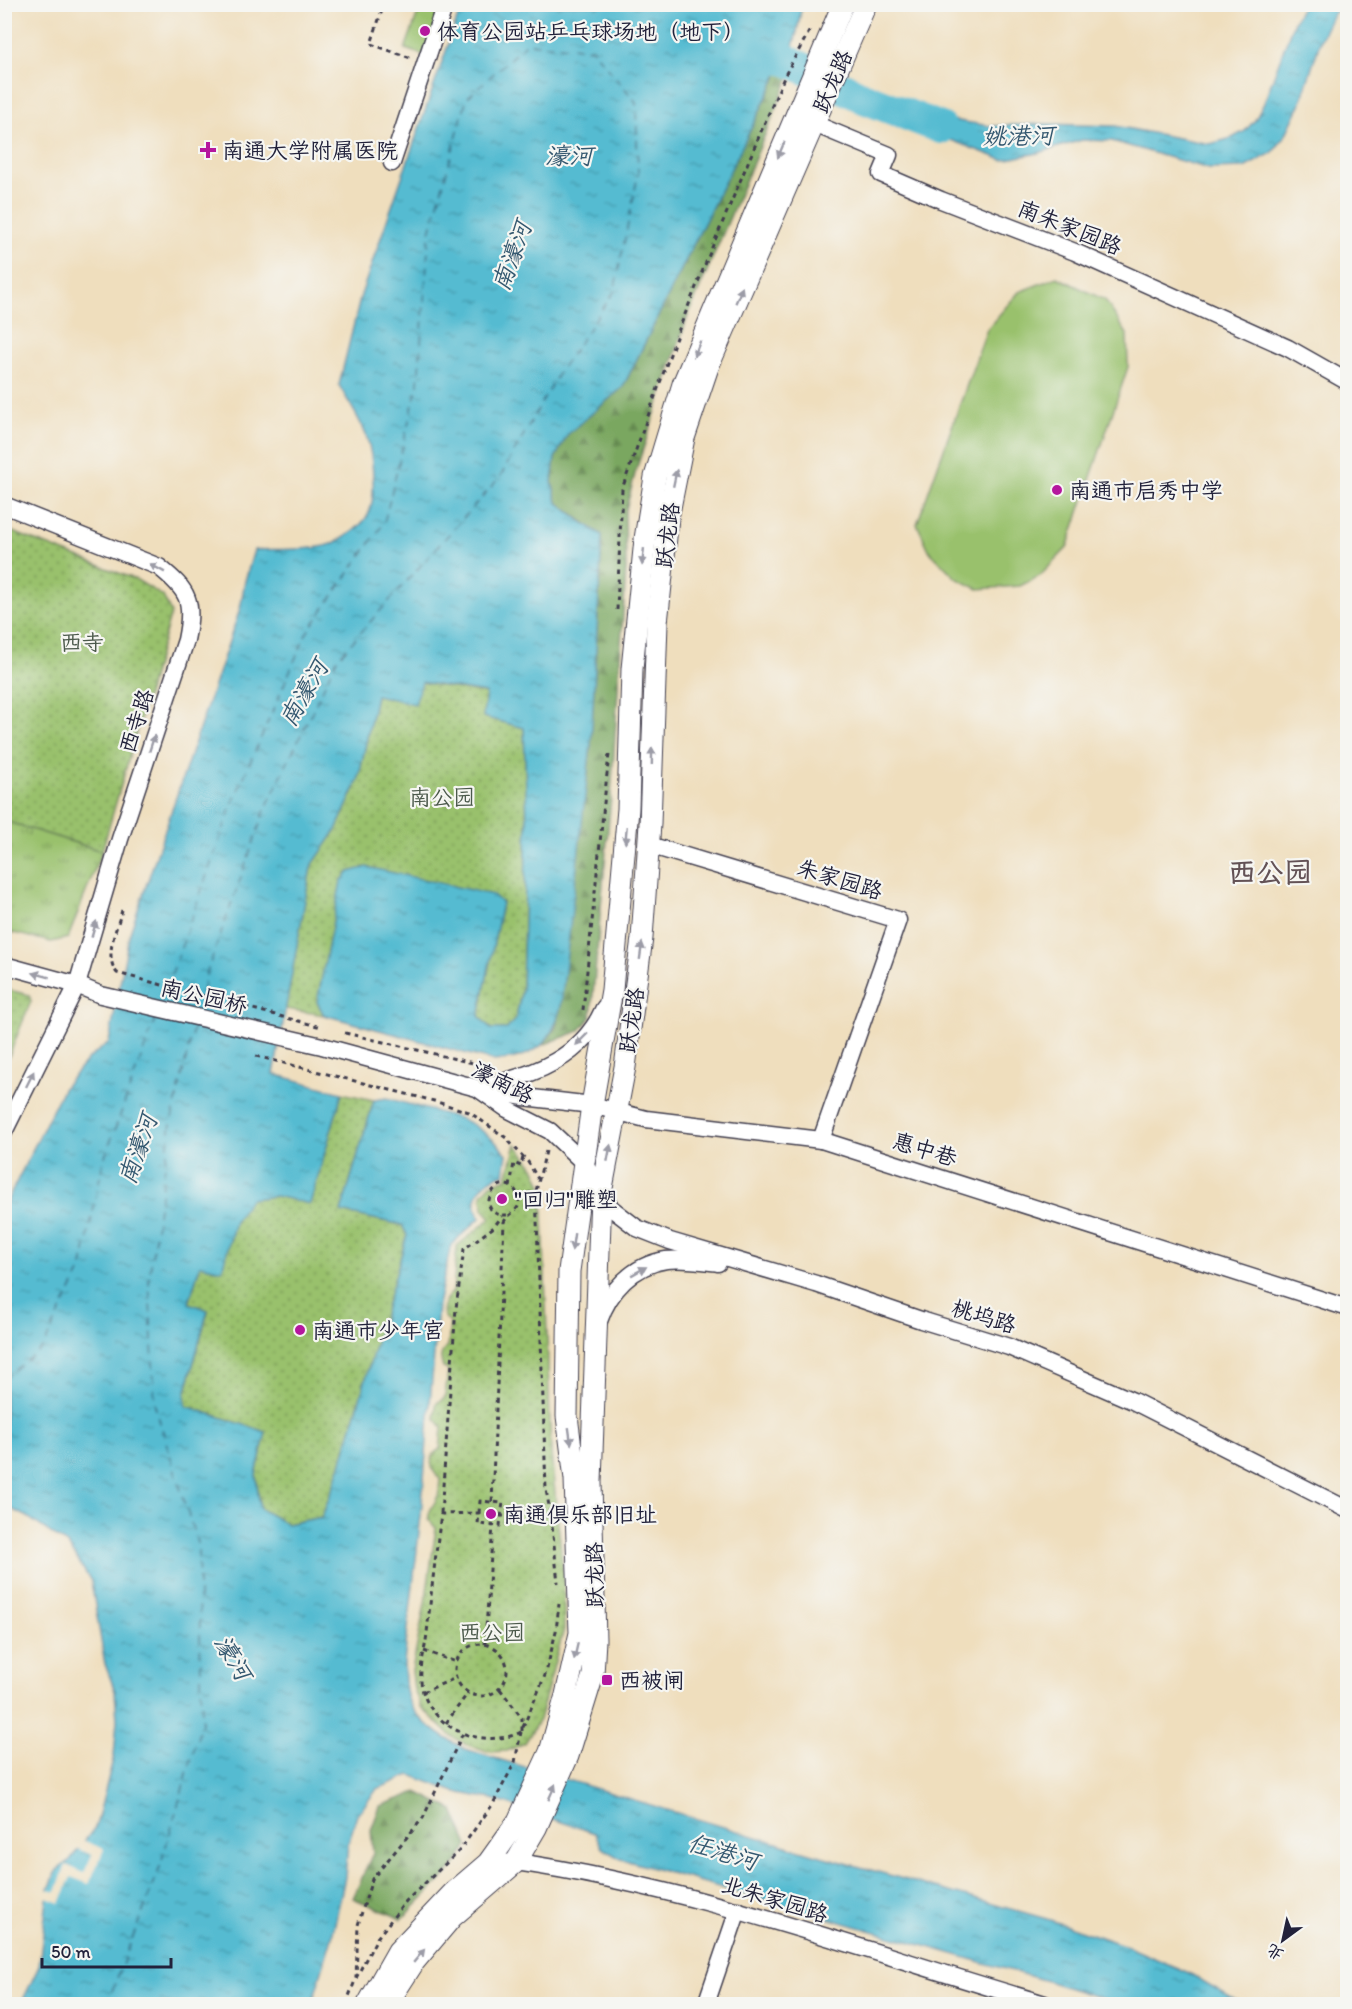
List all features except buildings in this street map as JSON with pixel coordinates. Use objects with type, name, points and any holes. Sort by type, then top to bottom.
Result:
[{"type":"main road","name":"跃龙路","points":[[838,43],[843,4]]},
{"type":"main road","name":"跃龙路","points":[[559,1754],[580,1633],[575,1479],[567,1416],[569,1271],[592,1105],[612,990],[628,809],[632,669],[645,539],[655,477],[683,384],[805,120],[838,43],[866,4]]},
{"type":"main road","name":"跃龙路","points":[[387,2004],[414,1962],[452,1917],[516,1862],[527,1824],[593,1675],[595,1640],[591,1482],[601,1192],[617,1112],[642,938],[649,845],[657,623],[668,518],[684,438],[708,367],[805,120]]},
{"type":"main road","name":"跃龙路","points":[[368,2004],[398,1951],[453,1893],[488,1863],[527,1824]]},
{"type":"street","points":[[392,163],[446,4]]},
{"type":"street","name":"南朱家园路","points":[[805,120],[889,155],[881,174],[941,200],[1076,252],[1288,348],[1347,382]]},
{"type":"street","name":"西寺路","points":[[4,505],[159,567],[180,583],[187,595],[190,621],[186,640],[120,839],[77,985]]},
{"type":"street","name":"朱家园路","points":[[649,845],[898,920],[821,1140]]},
{"type":"street","points":[[4,965],[77,985],[4,1132]]},
{"type":"street","name":"南公园桥","points":[[77,985],[101,995],[322,1046]]},
{"type":"street","points":[[477,1088],[515,1080],[559,1061],[597,1023],[612,990]]},
{"type":"street","name":"濠南路","points":[[322,1046],[477,1088],[507,1108],[550,1131],[584,1163],[601,1192]]},
{"type":"street","name":"惠中巷","points":[[477,1088],[524,1097],[592,1105],[646,1119],[821,1140],[1347,1308]]},
{"type":"street","name":"桃坞路","points":[[601,1192],[611,1208],[637,1228],[670,1241],[1010,1347],[1133,1401],[1347,1510]]},
{"type":"street","points":[[594,1355],[599,1319],[609,1300],[623,1280],[642,1268],[666,1260],[758,1267]]},
{"type":"street","name":"北朱家园路","points":[[488,1863],[516,1862],[603,1876],[738,1910],[1045,2004]]},
{"type":"street","points":[[706,2004],[738,1910]]},
{"type":"path","points":[[382,10],[371,44],[427,63]]},
{"type":"path","points":[[617,612],[622,489],[679,329],[785,75],[804,41]]},
{"type":"path","points":[[582,1018],[610,745]]},
{"type":"path","points":[[122,910],[110,956],[111,966],[117,973],[322,1027]]},
{"type":"path","points":[[344,1033],[492,1068]]},
{"type":"path","points":[[256,1056],[469,1112],[491,1126],[523,1157],[539,1181]]},
{"type":"path","points":[[550,1131],[536,1191],[546,1490],[558,1586]]},
{"type":"path","points":[[510,1187],[514,1163],[521,1166],[523,1157]]},
{"type":"path","points":[[498,1186],[510,1187],[518,1196],[518,1205],[512,1213],[505,1215],[493,1212],[488,1203],[490,1193],[498,1186]]},
{"type":"path","points":[[518,1196],[536,1191]]},
{"type":"path","points":[[492,1502],[505,1215]]},
{"type":"path","points":[[505,1215],[494,1227],[464,1249],[456,1308],[441,1514],[420,1678],[423,1692],[436,1715],[446,1724],[479,1738],[513,1737],[521,1732],[546,1673],[556,1631],[559,1596]]},
{"type":"path","points":[[480,1501],[492,1502],[503,1503],[500,1526],[478,1524],[480,1501]]},
{"type":"path","points":[[441,1514],[479,1513]]},
{"type":"path","points":[[501,1516],[551,1516]]},
{"type":"path","points":[[485,1644],[493,1525]]},
{"type":"path","points":[[485,1644],[497,1649],[507,1664],[507,1673],[500,1689],[485,1696],[468,1693],[461,1688],[454,1673],[456,1662],[464,1650],[472,1645],[485,1644]]},
{"type":"path","points":[[424,1651],[456,1662]]},
{"type":"path","points":[[423,1692],[456,1678]]},
{"type":"path","points":[[346,2004],[356,1978],[377,1938],[406,1901],[459,1851],[493,1804],[515,1762],[522,1718],[500,1689]]},
{"type":"path","points":[[446,1724],[468,1693]]},
{"type":"path","points":[[356,1978],[358,1925],[372,1879],[423,1818],[463,1733]]},
{"type":"green space","name":"体育公园站乒乓球场地（地下）","points":[[421,5],[444,12],[429,57],[405,49]]},
{"type":"green space","points":[[782,66],[793,69],[688,316],[636,470],[625,513],[626,569],[611,797],[591,1017],[579,1031],[543,1045],[556,1027],[591,744],[602,536],[557,502],[552,482],[555,458],[568,434],[623,387]]},
{"type":"green space","points":[[1057,277],[1105,300],[1127,334],[1128,367],[1067,548],[1040,576],[1020,586],[978,589],[956,578],[930,552],[917,524],[987,329],[1019,292]]},
{"type":"green space","name":"西寺","points":[[5,529],[137,580],[163,596],[171,613],[102,851],[5,821]]},
{"type":"green space","name":"南公园","points":[[421,682],[487,694],[483,717],[524,727],[527,822],[522,989],[516,1018],[507,1029],[491,1029],[479,1016],[502,902],[317,1002],[324,1015],[285,1009],[311,866],[335,832],[358,781],[376,695]]},
{"type":"green space","points":[[5,821],[102,851],[68,938],[51,942],[5,931]]},
{"type":"green space","points":[[5,989],[29,995],[31,1001],[5,1066]]},
{"type":"green space","points":[[342,1093],[374,1100],[341,1212],[402,1225],[407,1235],[341,1465],[322,1517],[287,1524],[260,1509],[256,1475],[265,1432],[186,1406],[185,1394],[208,1311],[189,1304],[200,1264],[222,1269],[235,1221],[250,1199],[276,1196],[310,1203]]},
{"type":"green space","name":"西公园","points":[[516,1144],[534,1167],[542,1185],[551,1454],[564,1580],[564,1629],[539,1720],[525,1743],[507,1751],[487,1752],[451,1736],[421,1707],[414,1690],[412,1671],[436,1528],[429,1516],[438,1496],[440,1479],[431,1463],[433,1455],[440,1449],[442,1427],[435,1418],[436,1404],[445,1397],[448,1370],[443,1368],[441,1359],[443,1351],[448,1347],[450,1322],[444,1317],[444,1306],[453,1292],[457,1246],[491,1218],[483,1209],[482,1194],[491,1184],[507,1178]]},
{"type":"green space","points":[[417,1792],[453,1810],[468,1846],[453,1868],[402,1919],[353,1898],[373,1853],[371,1830],[380,1806]]},
{"type":"water","points":[[462,5],[802,5],[796,37],[787,60],[623,387],[568,434],[555,458],[552,482],[557,502],[602,535],[591,744],[561,1006],[557,1020],[546,1040],[530,1053],[494,1061],[324,1015],[317,1002],[341,881],[349,872],[367,867],[493,895],[502,903],[479,1016],[491,1029],[507,1029],[516,1018],[522,989],[527,822],[524,728],[483,717],[486,693],[422,682],[415,704],[376,695],[358,781],[335,832],[311,867],[274,1074],[342,1093],[310,1204],[276,1196],[250,1199],[235,1221],[222,1270],[200,1265],[189,1303],[208,1310],[185,1394],[186,1406],[266,1432],[256,1475],[260,1509],[287,1524],[322,1517],[341,1465],[407,1235],[402,1225],[341,1212],[374,1100],[387,1098],[469,1122],[497,1143],[507,1154],[504,1174],[484,1185],[477,1197],[477,1211],[480,1218],[451,1245],[438,1305],[421,1515],[404,1663],[408,1699],[417,1715],[436,1732],[465,1749],[810,1853],[1047,1919],[1124,1945],[1189,1973],[1242,2004],[1120,2004],[621,1859],[602,1848],[595,1833],[492,1799],[455,1792],[410,1775],[377,1789],[357,1815],[348,1844],[345,1877],[332,1937],[312,2004],[21,2004],[39,1966],[48,1891],[57,1870],[70,1860],[96,1826],[114,1756],[117,1720],[115,1691],[105,1664],[91,1581],[68,1545],[26,1516],[5,1506],[4,1207],[64,1087],[88,1059],[109,1042],[129,936],[240,609],[254,550],[304,549],[332,544],[361,524],[371,508],[372,466],[367,438],[339,385],[361,295]]},
{"type":"water","points":[[1303,5],[1344,5],[1333,14],[1321,39],[1300,105],[1284,138],[1272,153],[1244,168],[1209,169],[1112,141],[1082,140],[1038,153],[1003,160],[906,123],[845,103],[990,126],[1045,124],[1115,126],[1210,144],[1232,138],[1245,131],[1255,120],[1264,103],[1294,21]]},
{"type":"pier","points":[[82,1840],[104,1849],[89,1884],[71,1877],[60,1903],[44,1897],[45,1889],[56,1892],[66,1865],[84,1873],[92,1855],[76,1848]]},
{"type":"waterway","name":"姚港河","points":[[745,54],[787,60],[864,98],[941,128]]},
{"type":"ferry route","points":[[162,1001],[233,802],[306,634],[384,523],[418,384],[429,236],[467,98],[527,43],[592,49],[636,102],[638,175],[614,292],[559,372],[500,477],[337,659],[265,810],[206,975],[198,1009]]},
{"type":"ferry route","points":[[4,1379],[43,1347],[81,1271],[103,1162],[156,1017]]},
{"type":"ferry route","points":[[107,2004],[159,1870],[202,1722],[198,1546],[155,1406],[149,1279],[171,1123],[194,1025]]},
{"type":"place","name":"体育公园站乒乓球场地（地下）","points":[[425,31]]},
{"type":"place","name":"南通大学附属医院","points":[[208,150]]},
{"type":"place","name":"南通市启秀中学","points":[[1057,490]]},
{"type":"place","name":"\"回归\"雕塑","points":[[502,1199]]},
{"type":"place","name":"南通市少年宫","points":[[300,1330]]},
{"type":"place","name":"南通俱乐部旧址","points":[[491,1514]]},
{"type":"place","name":"西被闸","points":[[607,1680]]},
{"type":"district","name":"西公园","points":[[1270,872]]},
{"type":"water label","name":"濠河","points":[[569,156]]},
{"type":"water label","name":"南濠河","points":[[512,256]]},
{"type":"water label","name":"南濠河","points":[[304,693]]},
{"type":"water label","name":"南濠河","points":[[138,1149]]},
{"type":"water label","name":"濠河","points":[[233,1658]]},
{"type":"water label","name":"任港河","points":[[723,1852]]}]
